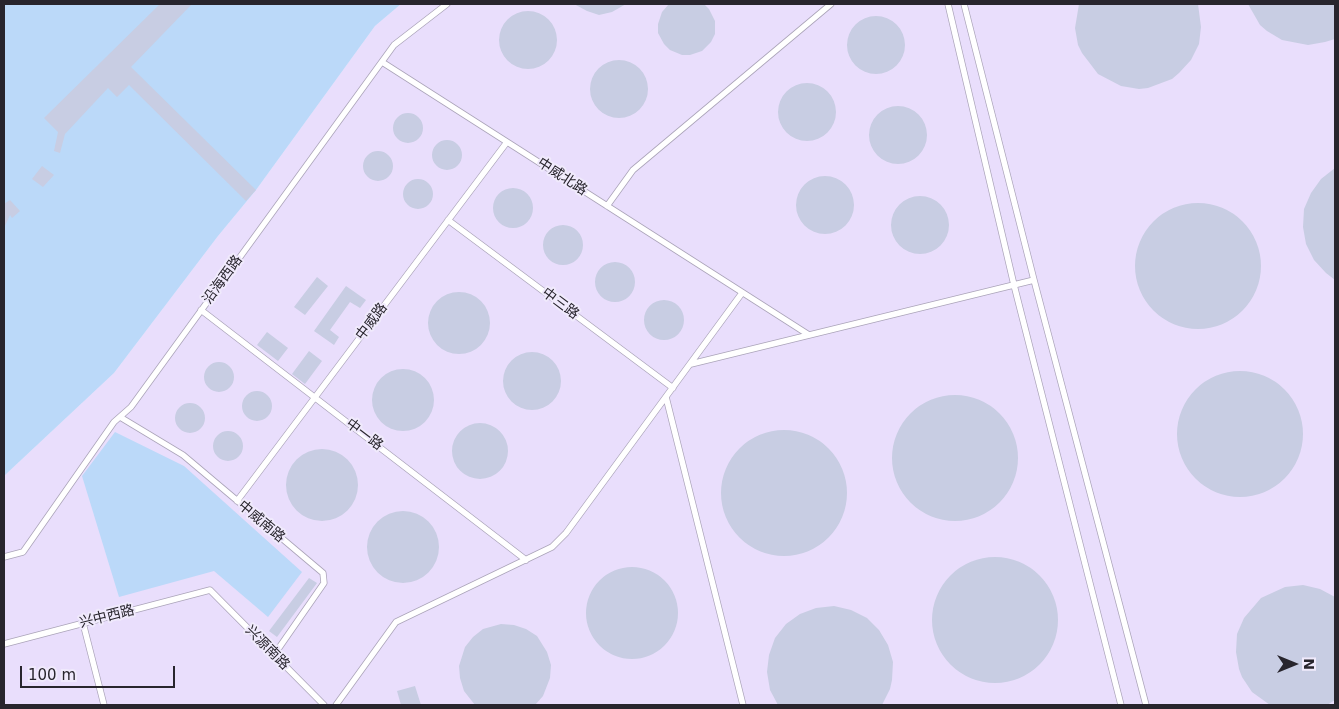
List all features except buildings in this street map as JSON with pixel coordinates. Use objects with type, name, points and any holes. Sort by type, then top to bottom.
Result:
[{"type":"lane","name":"沿海西路","points":[[4,557],[23,552],[114,422],[131,407],[394,46],[447,4]]},
{"type":"lane","points":[[607,206],[633,170],[831,4]]},
{"type":"lane","points":[[948,4],[1014,284],[1121,705]]},
{"type":"lane","points":[[964,4],[1034,280],[1146,705]]},
{"type":"lane","name":"中威北路","points":[[382,62],[742,293],[810,334]]},
{"type":"lane","name":"中威路","points":[[237,501],[507,142]]},
{"type":"lane","name":"中三路","points":[[448,220],[673,388]]},
{"type":"lane","points":[[690,364],[1034,280]]},
{"type":"lane","points":[[336,705],[396,622],[552,547],[566,533],[742,293]]},
{"type":"lane","name":"中一路","points":[[201,310],[526,560]]},
{"type":"lane","points":[[666,397],[743,705]]},
{"type":"lane","name":"中威南路","points":[[120,417],[183,455],[323,574],[324,583],[274,655]]},
{"type":"lane","name":"兴源南路","points":[[210,590],[324,705]]},
{"type":"lane","name":"兴中西路","points":[[4,644],[210,590]]},
{"type":"lane","points":[[83,623],[104,705]]},
{"type":"shaded area","points":[[401,4],[1335,4],[1335,705],[4,705],[4,476],[114,373],[218,236],[256,190],[375,26]]},
{"type":"water","points":[[4,4],[401,4],[375,26],[256,190],[218,236],[114,373],[4,476]]},
{"type":"water","points":[[115,432],[184,466],[302,572],[268,617],[214,571],[119,597],[82,476]]}]
